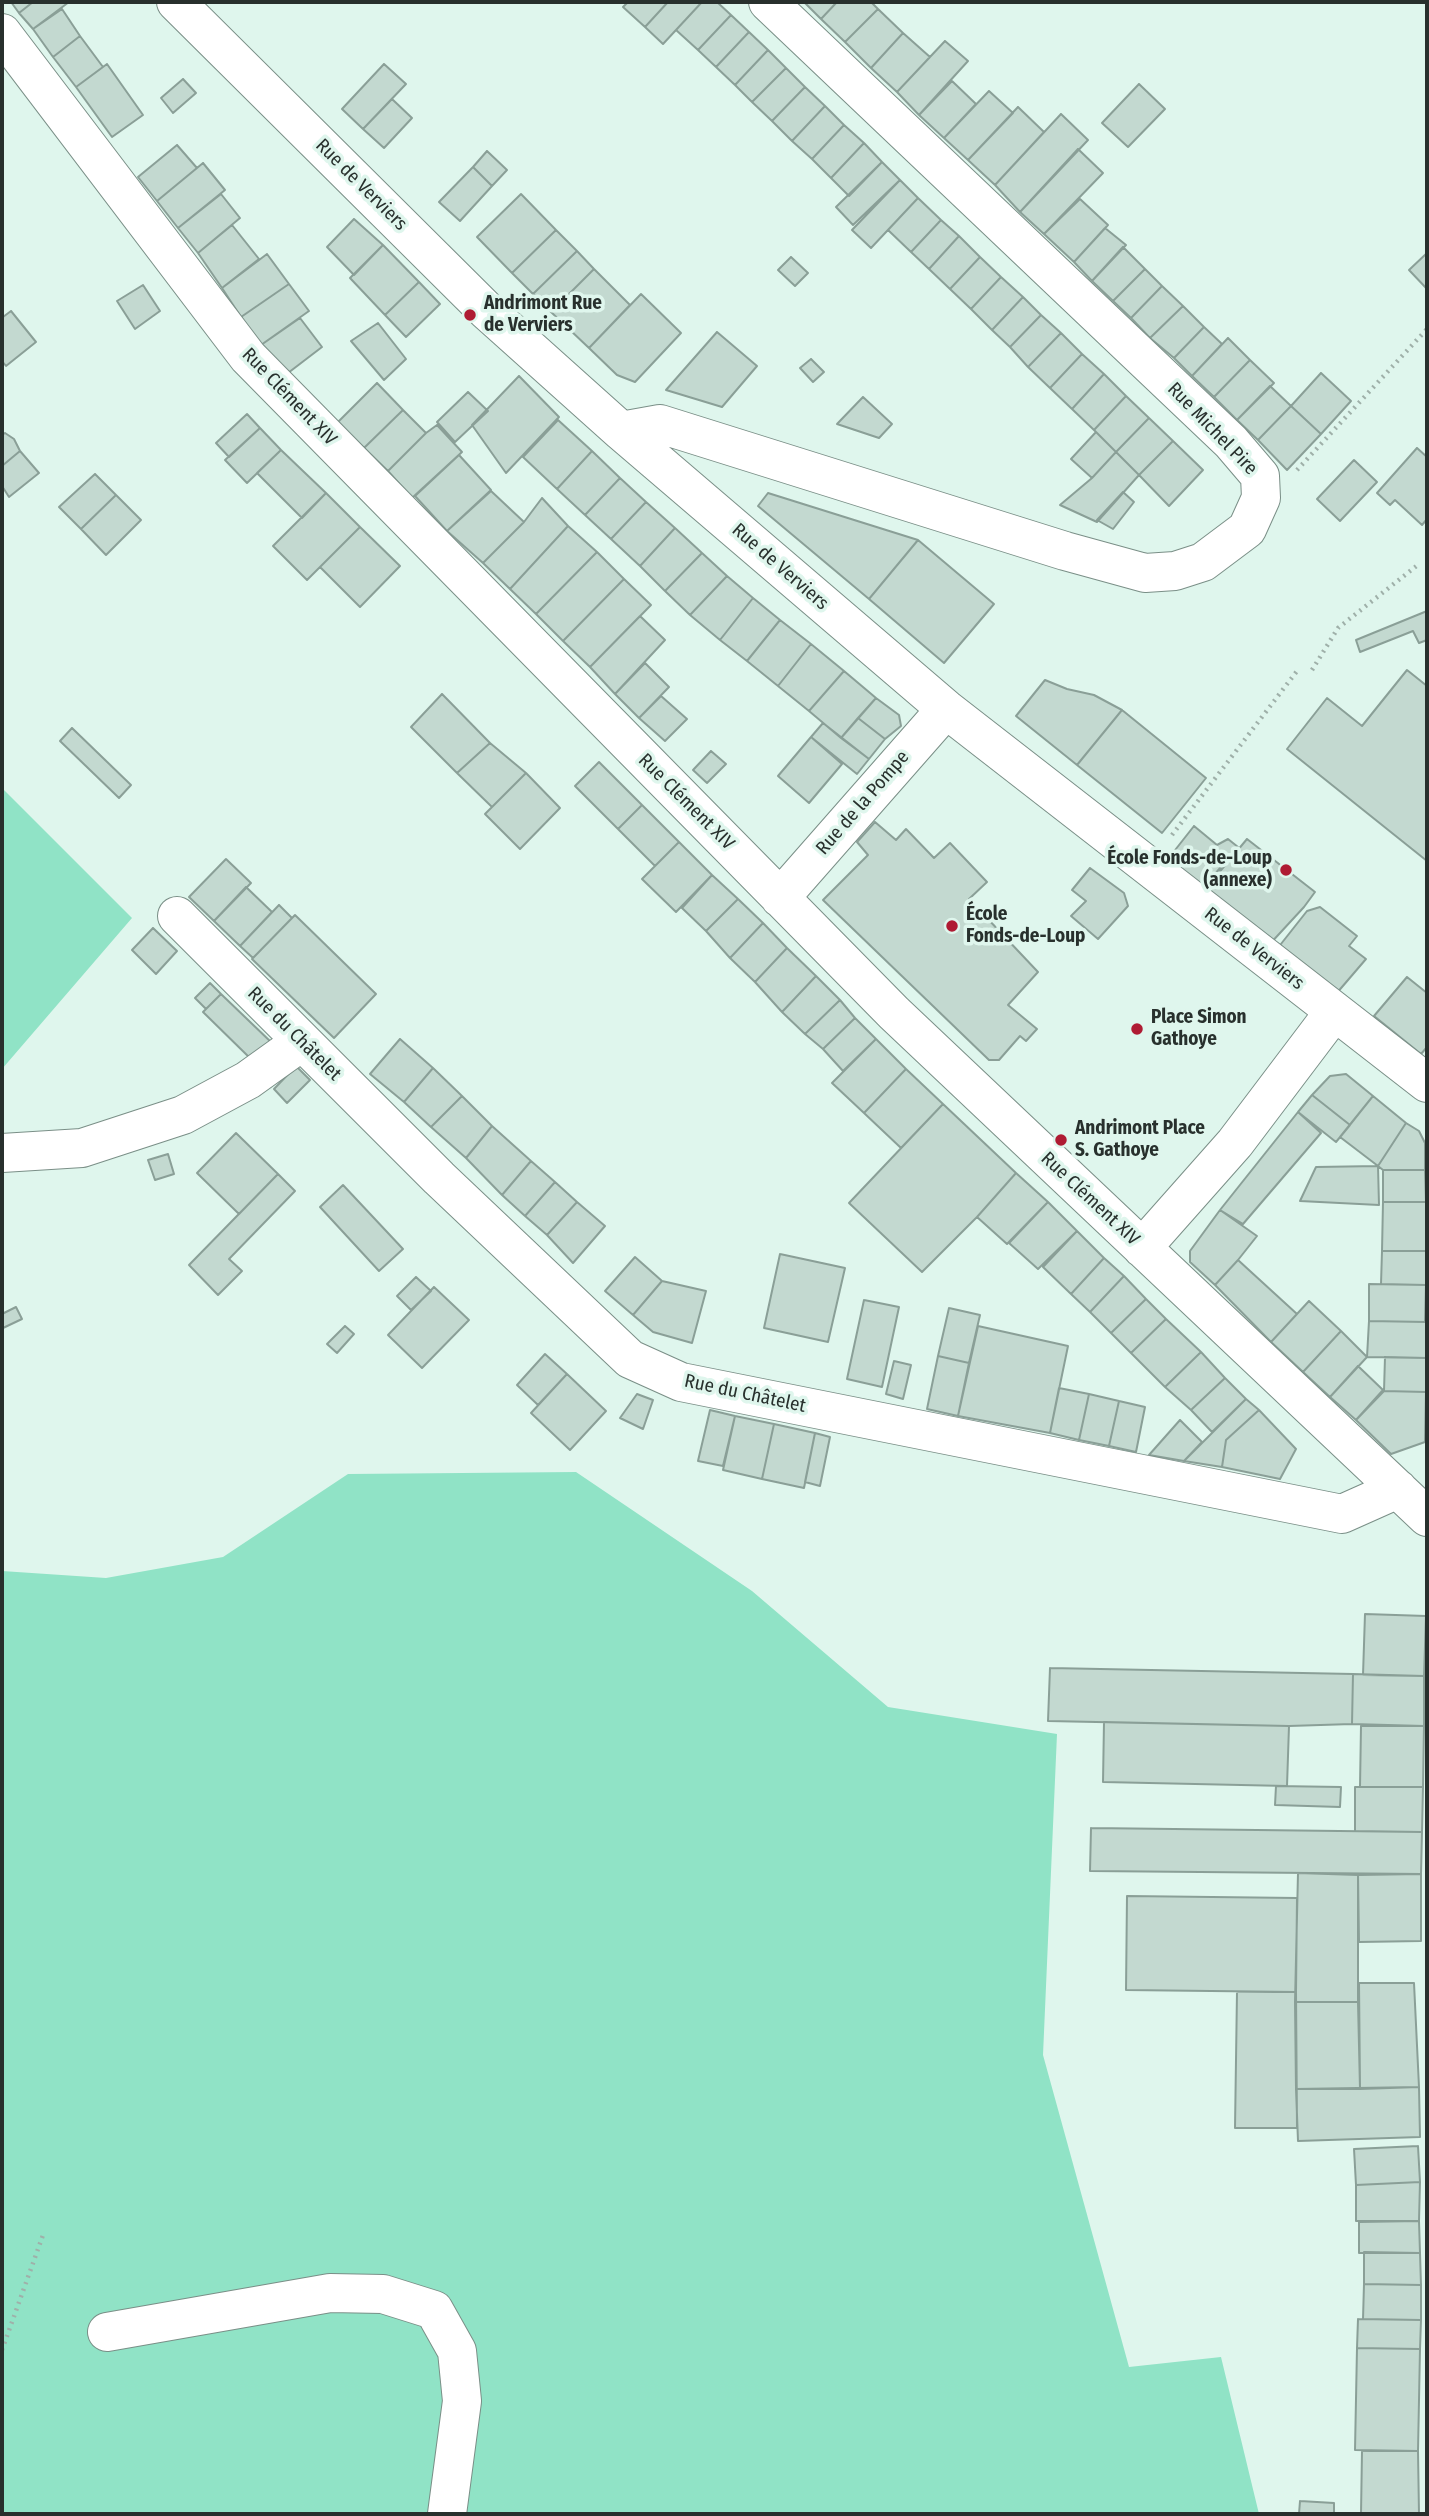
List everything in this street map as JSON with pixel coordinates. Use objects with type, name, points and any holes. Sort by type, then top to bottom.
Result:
[{"type":"street","name":"Rue de Verviers","points":[[176,2],[486,310],[621,432],[946,709],[1427,1083]]},
{"type":"street","name":"Rue Michel Pire","points":[[621,432],[660,424],[1065,551],[1145,573],[1175,571],[1203,562],[1247,529],[1261,498],[1260,476],[1230,442],[768,2]]},
{"type":"street","name":"Rue Clément XIV","points":[[2,33],[248,356],[894,1013],[1427,1517]]},
{"type":"street","name":"Rue de la Pompe","points":[[780,898],[946,709]]},
{"type":"street","name":"Rue du Châtelet","points":[[177,916],[449,1187],[630,1359],[681,1381],[1342,1514],[1398,1489]]},
{"type":"street","points":[[1142,1248],[1234,1143],[1334,1012]]},
{"type":"street","points":[[2,1153],[82,1148],[183,1115],[248,1080],[301,1042]]},
{"type":"street","points":[[107,2332],[330,2293],[383,2294],[435,2310],[457,2351],[462,2401],[447,2514]]},
{"type":"path","points":[[1294,473],[1427,329]]},
{"type":"path","points":[[1312,670],[1338,628],[1419,564]]},
{"type":"path","points":[[1170,837],[1297,671]]},
{"type":"path","points":[[2,2350],[43,2235]]},
{"type":"green space","points":[[2,788],[132,918],[2,1069]]},
{"type":"green space","points":[[576,1472],[752,1591],[888,1707],[1057,1734],[1043,2055],[1129,2367],[1221,2357],[1259,2514],[2,2514],[2,1571],[106,1578],[223,1557],[348,1474]]},
{"type":"building","points":[[11,2],[33,2],[19,13]]},
{"type":"building","points":[[33,2],[69,2],[33,29],[19,13]]},
{"type":"building","points":[[628,2],[668,2],[645,27],[623,7]]},
{"type":"building","points":[[668,2],[702,2],[663,44],[645,27]]},
{"type":"building","points":[[702,2],[717,2],[731,15],[698,50],[676,30]]},
{"type":"building","points":[[804,2],[837,2],[821,19]]},
{"type":"building","points":[[837,2],[871,2],[878,9],[845,42],[821,19]]},
{"type":"building","points":[[62,9],[80,36],[53,57],[33,29]]},
{"type":"building","points":[[878,9],[903,33],[871,68],[845,42]]},
{"type":"building","points":[[731,15],[749,32],[716,67],[698,50]]},
{"type":"building","points":[[749,32],[768,50],[735,85],[716,67]]},
{"type":"building","points":[[903,33],[930,57],[897,92],[871,68]]},
{"type":"building","points":[[80,36],[103,67],[76,87],[53,57]]},
{"type":"building","points":[[945,41],[968,61],[919,115],[897,92]]},
{"type":"building","points":[[768,50],[786,68],[752,102],[735,85]]},
{"type":"building","points":[[107,64],[143,115],[112,137],[76,87]]},
{"type":"building","points":[[384,64],[406,84],[363,129],[342,109]]},
{"type":"building","points":[[786,68],[805,87],[772,121],[752,102]]},
{"type":"building","points":[[183,79],[196,93],[173,113],[161,98]]},
{"type":"building","points":[[952,81],[976,104],[944,138],[919,115]]},
{"type":"building","points":[[1139,84],[1165,109],[1128,147],[1102,123]]},
{"type":"building","points":[[805,87],[825,106],[792,141],[772,121]]},
{"type":"building","points":[[989,91],[1013,113],[968,160],[944,138]]},
{"type":"building","points":[[392,99],[412,118],[384,148],[363,129]]},
{"type":"building","points":[[825,106],[844,125],[812,159],[792,141]]},
{"type":"building","points":[[1018,107],[1044,132],[995,185],[968,160]]},
{"type":"building","points":[[1061,114],[1088,140],[1020,212],[995,185]]},
{"type":"building","points":[[844,125],[864,143],[831,178],[812,159]]},
{"type":"building","points":[[864,143],[882,162],[849,196],[831,178]]},
{"type":"building","points":[[177,145],[197,168],[157,201],[138,177]]},
{"type":"building","points":[[1078,149],[1103,173],[1044,234],[1020,212]]},
{"type":"building","points":[[487,151],[507,170],[492,186],[473,167]]},
{"type":"building","points":[[882,162],[900,180],[853,225],[836,207]]},
{"type":"building","points":[[203,163],[225,190],[178,228],[157,201]]},
{"type":"building","points":[[473,167],[492,186],[460,221],[439,202]]},
{"type":"building","points":[[900,180],[918,198],[871,248],[852,230]]},
{"type":"building","points":[[221,194],[240,218],[198,253],[178,228]]},
{"type":"building","points":[[521,194],[556,230],[512,273],[477,237]]},
{"type":"building","points":[[918,198],[941,220],[911,252],[888,230]]},
{"type":"building","points":[[1080,199],[1108,225],[1074,262],[1044,234]]},
{"type":"building","points":[[354,219],[383,245],[354,275],[327,247]]},
{"type":"building","points":[[941,220],[959,236],[929,269],[911,252]]},
{"type":"building","points":[[232,225],[259,259],[222,288],[198,253]]},
{"type":"building","points":[[1105,228],[1126,245],[1092,281],[1074,262]]},
{"type":"building","points":[[556,230],[577,251],[533,294],[512,273]]},
{"type":"building","points":[[959,236],[980,257],[950,289],[929,269]]},
{"type":"building","points":[[383,245],[419,282],[385,315],[350,278]]},
{"type":"building","points":[[1123,247],[1145,269],[1113,301],[1092,281]]},
{"type":"building","points":[[577,251],[594,269],[551,312],[533,294]]},
{"type":"building","points":[[1427,253],[1427,289],[1409,270]]},
{"type":"building","points":[[267,254],[289,284],[241,317],[222,288]]},
{"type":"building","points":[[791,257],[808,273],[795,286],[778,270]]},
{"type":"building","points":[[980,257],[1001,277],[971,309],[950,289]]},
{"type":"building","points":[[594,269],[630,305],[589,348],[551,312]]},
{"type":"building","points":[[1145,269],[1162,286],[1131,318],[1113,301]]},
{"type":"building","points":[[1001,277],[1023,297],[992,330],[971,309]]},
{"type":"building","points":[[419,282],[440,304],[406,337],[385,315]]},
{"type":"building","points":[[289,284],[309,311],[261,345],[241,317]]},
{"type":"building","points":[[143,285],[160,311],[135,329],[117,301]]},
{"type":"building","points":[[1162,286],[1183,306],[1150,338],[1131,318]]},
{"type":"building","points":[[641,294],[681,333],[635,382],[617,375],[589,348]]},
{"type":"building","points":[[1023,297],[1041,315],[1010,347],[992,330]]},
{"type":"building","points":[[1183,306],[1204,327],[1174,358],[1150,338]]},
{"type":"building","points":[[11,311],[36,342],[6,366],[2,361],[2,316]]},
{"type":"building","points":[[1041,315],[1061,333],[1028,367],[1010,347]]},
{"type":"building","points":[[300,318],[322,347],[288,373],[261,345]]},
{"type":"building","points":[[378,323],[406,359],[384,380],[351,341]]},
{"type":"building","points":[[1204,327],[1222,344],[1192,376],[1174,358]]},
{"type":"building","points":[[717,332],[757,366],[722,407],[666,390]]},
{"type":"building","points":[[1061,333],[1082,354],[1050,388],[1028,367]]},
{"type":"building","points":[[1228,338],[1250,360],[1214,397],[1192,376]]},
{"type":"building","points":[[1082,354],[1104,374],[1072,409],[1050,388]]},
{"type":"building","points":[[811,359],[824,372],[813,382],[800,368]]},
{"type":"building","points":[[1250,360],[1274,383],[1237,420],[1214,397]]},
{"type":"building","points":[[1321,373],[1351,401],[1321,434],[1291,406]]},
{"type":"building","points":[[1104,374],[1126,396],[1094,430],[1072,409]]},
{"type":"building","points":[[519,376],[559,417],[506,473],[472,425]]},
{"type":"building","points":[[377,383],[403,410],[364,448],[338,422]]},
{"type":"building","points":[[1270,386],[1291,406],[1258,440],[1237,420]]},
{"type":"building","points":[[468,392],[488,411],[455,442],[437,422]]},
{"type":"building","points":[[1126,396],[1149,418],[1116,452],[1094,430]]},
{"type":"building","points":[[863,397],[892,424],[879,438],[837,424]]},
{"type":"building","points":[[1291,406],[1321,434],[1287,470],[1258,440]]},
{"type":"building","points":[[403,410],[426,433],[388,471],[364,448]]},
{"type":"building","points":[[247,414],[260,428],[229,457],[216,443]]},
{"type":"building","points":[[1149,418],[1173,441],[1139,475],[1116,452]]},
{"type":"building","points":[[558,420],[592,451],[557,489],[523,457]]},
{"type":"building","points":[[437,425],[462,452],[412,498],[388,471]]},
{"type":"building","points":[[260,428],[281,450],[247,483],[225,460]]},
{"type":"building","points":[[1096,432],[1116,452],[1092,478],[1071,459]]},
{"type":"building","points":[[5,433],[14,439],[20,451],[2,466],[2,435]]},
{"type":"building","points":[[1173,441],[1203,470],[1169,506],[1139,475]]},
{"type":"building","points":[[1417,448],[1427,457],[1427,519],[1422,525],[1395,500],[1390,505],[1377,493]]},
{"type":"building","points":[[281,450],[326,493],[302,518],[257,473]]},
{"type":"building","points":[[20,451],[39,473],[9,497],[2,486],[2,466]]},
{"type":"building","points":[[592,451],[620,478],[585,515],[557,489]]},
{"type":"building","points":[[1116,452],[1139,475],[1097,522],[1060,505],[1092,478]]},
{"type":"building","points":[[459,455],[491,490],[447,531],[415,496]]},
{"type":"building","points":[[1354,460],[1377,482],[1340,521],[1317,499]]},
{"type":"building","points":[[95,474],[116,495],[81,529],[59,507]]},
{"type":"building","points":[[620,478],[646,502],[611,539],[585,515]]},
{"type":"building","points":[[491,491],[524,522],[483,563],[447,531]]},
{"type":"building","points":[[1123,492],[1134,502],[1113,529],[1097,520]]},
{"type":"building","points":[[326,493],[360,527],[307,580],[273,546]]},
{"type":"building","points":[[768,493],[918,540],[869,599],[758,506]]},
{"type":"building","points":[[116,495],[141,520],[106,555],[81,529]]},
{"type":"building","points":[[542,498],[568,526],[510,589],[483,563],[524,522]]},
{"type":"building","points":[[646,502],[675,528],[640,566],[611,539]]},
{"type":"building","points":[[568,526],[597,552],[536,614],[510,589]]},
{"type":"building","points":[[360,527],[400,566],[360,607],[320,567]]},
{"type":"building","points":[[675,528],[702,553],[665,591],[640,566]]},
{"type":"building","points":[[918,540],[994,604],[944,663],[869,599]]},
{"type":"building","points":[[597,552],[624,579],[563,641],[536,614]]},
{"type":"building","points":[[702,553],[727,576],[690,615],[665,591]]},
{"type":"building","points":[[727,576],[753,598],[720,640],[690,615]]},
{"type":"building","points":[[624,579],[651,605],[590,667],[563,641]]},
{"type":"building","points":[[753,598],[780,620],[747,661],[720,640]]},
{"type":"building","points":[[1427,611],[1427,640],[1419,643],[1413,631],[1360,652],[1356,640]]},
{"type":"building","points":[[640,616],[665,640],[615,694],[590,667]]},
{"type":"building","points":[[780,620],[811,644],[778,686],[747,661]]},
{"type":"building","points":[[811,644],[844,671],[809,711],[778,686]]},
{"type":"building","points":[[645,663],[669,687],[639,718],[615,694]]},
{"type":"building","points":[[1407,670],[1427,686],[1427,861],[1287,749],[1327,698],[1362,726]]},
{"type":"building","points":[[844,671],[876,698],[841,738],[809,711]]},
{"type":"building","points":[[1045,680],[1067,689],[1094,695],[1122,710],[1077,765],[1016,716]]},
{"type":"building","points":[[442,694],[490,743],[457,773],[411,727]]},
{"type":"building","points":[[661,696],[687,719],[665,741],[639,718]]},
{"type":"building","points":[[876,698],[899,715],[901,726],[885,739],[858,718]]},
{"type":"building","points":[[1122,710],[1206,778],[1162,833],[1077,765]]},
{"type":"building","points":[[858,718],[885,739],[869,759],[841,738]]},
{"type":"building","points":[[823,723],[869,759],[857,774],[811,737]]},
{"type":"building","points":[[72,728],[131,785],[119,798],[60,741]]},
{"type":"building","points":[[811,737],[842,764],[809,803],[778,776]]},
{"type":"building","points":[[490,743],[526,773],[492,807],[457,773]]},
{"type":"building","points":[[711,751],[726,764],[707,783],[693,770]]},
{"type":"building","points":[[599,762],[642,805],[618,829],[575,786]]},
{"type":"building","points":[[526,773],[560,808],[520,849],[485,814]]},
{"type":"building","points":[[642,805],[679,842],[655,866],[618,829]]},
{"type":"building","name":"École Fonds-de-Loup","points":[[875,822],[896,840],[906,829],[934,858],[950,843],[987,882],[969,899],[1038,972],[1008,1005],[1037,1029],[1026,1041],[1020,1036],[999,1060],[989,1060],[823,900],[868,855],[857,842]]},
{"type":"building","points":[[1194,826],[1217,845],[1228,839],[1238,847],[1203,888],[1168,859]]},
{"type":"building","name":"École Fonds-de-Loup (annexe)","points":[[1247,839],[1315,892],[1268,946],[1202,893]]},
{"type":"building","points":[[679,842],[712,875],[676,912],[642,879]]},
{"type":"building","points":[[226,859],[251,883],[214,921],[189,897]]},
{"type":"building","points":[[1090,868],[1124,893],[1128,906],[1098,939],[1071,916],[1086,901],[1072,890]]},
{"type":"building","points":[[712,875],[738,899],[706,931],[682,908]]},
{"type":"building","points":[[246,887],[272,912],[240,946],[214,921]]},
{"type":"building","points":[[738,899],[763,923],[730,958],[706,931]]},
{"type":"building","points":[[279,905],[292,918],[253,958],[240,946]]},
{"type":"building","points":[[1320,907],[1357,936],[1349,946],[1366,959],[1336,994],[1277,949],[1307,911]]},
{"type":"building","points":[[295,915],[376,994],[334,1038],[252,959]]},
{"type":"building","points":[[763,923],[787,948],[755,982],[730,958]]},
{"type":"building","points":[[153,928],[177,951],[156,974],[132,950]]},
{"type":"building","points":[[787,948],[816,976],[782,1012],[755,982]]},
{"type":"building","points":[[816,976],[840,1000],[805,1034],[782,1012]]},
{"type":"building","points":[[1407,977],[1427,993],[1427,1047],[1421,1054],[1374,1016]]},
{"type":"building","points":[[210,983],[221,994],[206,1009],[195,998]]},
{"type":"building","points":[[221,994],[272,1043],[254,1062],[203,1012]]},
{"type":"building","points":[[840,1000],[855,1018],[823,1049],[805,1034]]},
{"type":"building","points":[[855,1018],[876,1039],[843,1071],[823,1049]]},
{"type":"building","points":[[400,1039],[433,1068],[404,1102],[370,1074]]},
{"type":"building","points":[[876,1039],[906,1069],[864,1113],[832,1083]]},
{"type":"building","points":[[296,1066],[310,1080],[287,1103],[274,1089]]},
{"type":"building","points":[[433,1068],[462,1096],[431,1127],[404,1102]]},
{"type":"building","points":[[906,1069],[943,1104],[901,1148],[864,1113]]},
{"type":"building","points":[[1346,1074],[1373,1096],[1350,1125],[1312,1095],[1330,1076]]},
{"type":"building","points":[[1312,1095],[1350,1125],[1336,1142],[1298,1112]]},
{"type":"building","points":[[462,1096],[492,1126],[466,1158],[431,1127]]},
{"type":"building","points":[[1373,1096],[1406,1123],[1378,1166],[1340,1137]]},
{"type":"building","points":[[943,1104],[1016,1173],[922,1272],[849,1203]]},
{"type":"building","points":[[1298,1112],[1321,1133],[1243,1224],[1220,1210]]},
{"type":"building","points":[[1406,1123],[1419,1131],[1425,1143],[1425,1170],[1383,1170],[1378,1166]]},
{"type":"building","points":[[492,1126],[531,1161],[502,1195],[466,1158]]},
{"type":"building","points":[[236,1133],[278,1174],[239,1214],[197,1173]]},
{"type":"building","points":[[168,1154],[174,1174],[155,1180],[148,1160]]},
{"type":"building","points":[[531,1161],[555,1182],[525,1216],[502,1195]]},
{"type":"building","points":[[1378,1166],[1379,1205],[1300,1201],[1316,1167]]},
{"type":"building","points":[[1383,1170],[1425,1170],[1426,1202],[1383,1202]]},
{"type":"building","points":[[1016,1173],[1048,1202],[1007,1244],[977,1217]]},
{"type":"building","points":[[278,1174],[295,1191],[229,1259],[242,1271],[218,1295],[189,1265]]},
{"type":"building","points":[[555,1182],[577,1202],[547,1235],[525,1216]]},
{"type":"building","points":[[343,1185],[403,1249],[379,1271],[320,1207]]},
{"type":"building","points":[[577,1202],[605,1226],[573,1263],[547,1235]]},
{"type":"building","points":[[1048,1202],[1077,1231],[1038,1269],[1009,1243]]},
{"type":"building","points":[[1383,1202],[1426,1202],[1426,1251],[1382,1251]]},
{"type":"building","points":[[1220,1210],[1257,1236],[1215,1285],[1190,1262],[1190,1251]]},
{"type":"building","points":[[1077,1231],[1104,1258],[1071,1294],[1043,1267]]},
{"type":"building","points":[[1382,1251],[1426,1251],[1426,1285],[1381,1284]]},
{"type":"building","points":[[780,1254],[845,1268],[828,1342],[764,1328]]},
{"type":"building","points":[[635,1257],[662,1281],[633,1315],[605,1291]]},
{"type":"building","points":[[1104,1258],[1124,1276],[1090,1312],[1071,1294]]},
{"type":"building","points":[[1238,1260],[1297,1314],[1271,1342],[1215,1285]]},
{"type":"building","points":[[1124,1276],[1146,1299],[1111,1333],[1090,1312]]},
{"type":"building","points":[[416,1277],[431,1291],[411,1310],[397,1296]]},
{"type":"building","points":[[662,1281],[706,1291],[692,1343],[653,1332],[633,1315]]},
{"type":"building","points":[[1369,1284],[1426,1285],[1425,1322],[1369,1321]]},
{"type":"building","points":[[434,1287],[469,1320],[422,1368],[388,1335]]},
{"type":"building","points":[[1146,1299],[1166,1319],[1131,1353],[1111,1333]]},
{"type":"building","points":[[864,1300],[899,1307],[882,1387],[847,1379]]},
{"type":"building","points":[[1309,1301],[1341,1331],[1303,1372],[1271,1342]]},
{"type":"building","points":[[16,1307],[22,1319],[3,1328],[2,1314]]},
{"type":"building","points":[[949,1308],[980,1315],[969,1363],[938,1356]]},
{"type":"building","points":[[1166,1319],[1201,1352],[1165,1387],[1131,1353]]},
{"type":"building","points":[[1369,1321],[1427,1322],[1427,1358],[1367,1357]]},
{"type":"building","points":[[345,1326],[354,1334],[337,1353],[327,1344]]},
{"type":"building","points":[[978,1326],[1068,1346],[1050,1433],[958,1416]]},
{"type":"building","points":[[1341,1331],[1367,1357],[1330,1397],[1303,1372]]},
{"type":"building","points":[[1201,1352],[1225,1378],[1191,1410],[1165,1387]]},
{"type":"building","points":[[545,1354],[567,1374],[538,1405],[517,1385]]},
{"type":"building","points":[[938,1356],[969,1363],[958,1416],[927,1409]]},
{"type":"building","points":[[1385,1357],[1427,1358],[1426,1392],[1384,1391]]},
{"type":"building","points":[[894,1361],[911,1365],[903,1399],[886,1394]]},
{"type":"building","points":[[1358,1366],[1383,1390],[1356,1420],[1330,1397]]},
{"type":"building","points":[[567,1374],[606,1411],[570,1450],[531,1413]]},
{"type":"building","points":[[1225,1378],[1246,1399],[1212,1432],[1191,1410]]},
{"type":"building","points":[[1059,1388],[1089,1394],[1079,1440],[1050,1433]]},
{"type":"building","points":[[1384,1391],[1426,1392],[1425,1442],[1391,1454],[1356,1420]]},
{"type":"building","points":[[637,1394],[653,1400],[643,1429],[620,1418]]},
{"type":"building","points":[[1089,1394],[1119,1401],[1109,1446],[1079,1440]]},
{"type":"building","points":[[1246,1399],[1259,1410],[1226,1440],[1222,1467],[1184,1461]]},
{"type":"building","points":[[1119,1401],[1145,1407],[1136,1452],[1109,1446]]},
{"type":"building","points":[[710,1410],[735,1416],[723,1466],[698,1461]]},
{"type":"building","points":[[1259,1410],[1296,1449],[1280,1479],[1222,1467],[1226,1440]]},
{"type":"building","points":[[735,1416],[774,1424],[762,1479],[723,1470]]},
{"type":"building","points":[[1180,1420],[1202,1442],[1184,1461],[1149,1455]]},
{"type":"building","points":[[774,1424],[815,1433],[804,1488],[762,1479]]},
{"type":"building","points":[[815,1433],[830,1437],[820,1486],[805,1482]]},
{"type":"building","points":[[1365,1614],[1426,1616],[1424,1676],[1363,1675]]},
{"type":"building","points":[[1050,1668],[1353,1674],[1352,1724],[1289,1726],[1048,1721]]},
{"type":"building","points":[[1353,1674],[1424,1676],[1424,1726],[1352,1724]]},
{"type":"building","points":[[1104,1722],[1289,1726],[1287,1786],[1103,1782]]},
{"type":"building","points":[[1361,1726],[1424,1726],[1423,1787],[1360,1787]]},
{"type":"building","points":[[1276,1786],[1341,1787],[1340,1807],[1275,1805]]},
{"type":"building","points":[[1355,1787],[1423,1787],[1422,1832],[1355,1831]]},
{"type":"building","points":[[1091,1828],[1422,1832],[1421,1874],[1090,1871]]},
{"type":"building","points":[[1298,1873],[1358,1875],[1358,2002],[1295,2002]]},
{"type":"building","points":[[1421,1874],[1421,1941],[1359,1942],[1358,1875]]},
{"type":"building","points":[[1127,1896],[1297,1898],[1296,1992],[1126,1990]]},
{"type":"building","points":[[1359,1983],[1414,1983],[1419,2087],[1360,2089]]},
{"type":"building","points":[[1237,1992],[1296,1992],[1297,2128],[1235,2128]]},
{"type":"building","points":[[1295,2002],[1358,2002],[1360,2089],[1296,2089]]},
{"type":"building","points":[[1419,2087],[1420,2137],[1298,2141],[1296,2089]]},
{"type":"building","points":[[1418,2146],[1420,2182],[1356,2185],[1354,2149]]},
{"type":"building","points":[[1420,2182],[1419,2221],[1356,2221],[1356,2185]]},
{"type":"building","points":[[1419,2221],[1420,2253],[1359,2253],[1359,2222]]},
{"type":"building","points":[[1364,2252],[1420,2253],[1421,2285],[1364,2284]]},
{"type":"building","points":[[1364,2284],[1421,2285],[1421,2320],[1363,2319]]},
{"type":"building","points":[[1358,2319],[1421,2320],[1420,2349],[1357,2348]]},
{"type":"building","points":[[1357,2348],[1420,2349],[1418,2451],[1355,2450]]},
{"type":"building","points":[[1362,2451],[1418,2451],[1419,2514],[1361,2514]]},
{"type":"building","points":[[1300,2501],[1334,2503],[1334,2514],[1299,2514]]},
{"type":"place","name":"Andrimont Rue de Verviers","points":[[470,315]]},
{"type":"place","name":"École Fonds-de-Loup (annexe)","points":[[1286,870]]},
{"type":"place","name":"École Fonds-de-Loup","points":[[952,926]]},
{"type":"place","name":"Place Simon Gathoye","points":[[1137,1029]]},
{"type":"place","name":"Andrimont Place S. Gathoye","points":[[1061,1140]]}]
